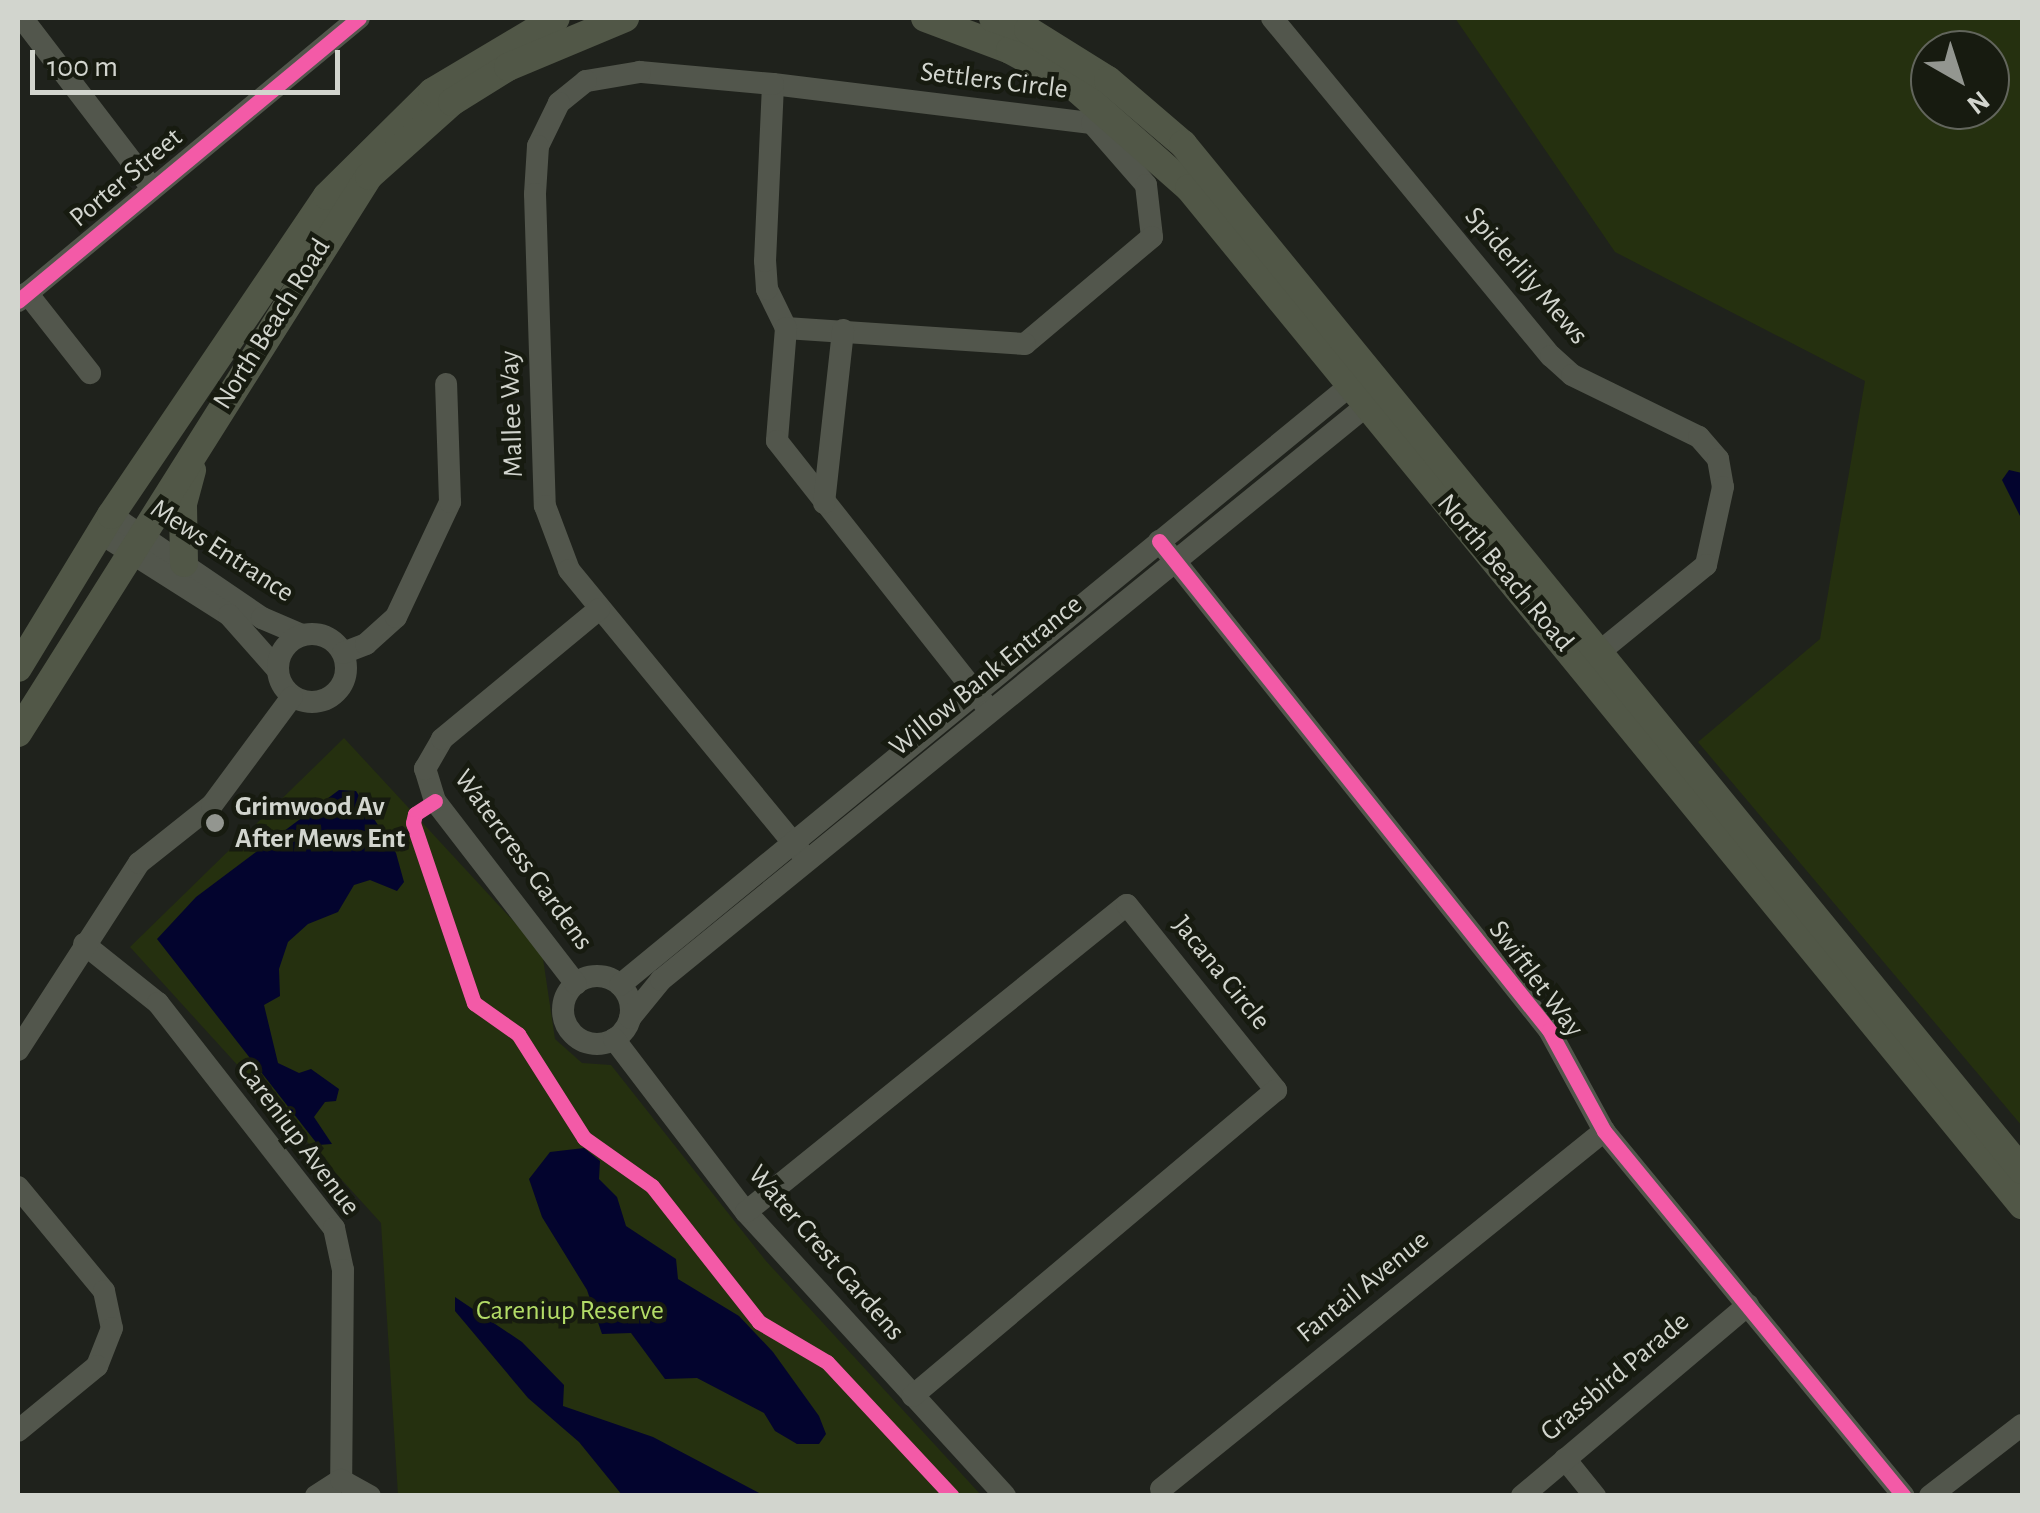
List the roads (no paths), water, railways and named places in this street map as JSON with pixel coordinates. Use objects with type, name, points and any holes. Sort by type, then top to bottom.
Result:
[{"type":"main road","name":"North Beach Road","points":[[18,668],[106,524],[357,161],[467,66],[556,18]]},
{"type":"main road","name":"North Beach Road","points":[[18,733],[336,220],[387,158],[452,102],[508,67],[626,18]]},
{"type":"main road","name":"North Beach Road","points":[[925,18],[1040,65],[1128,128],[1189,188],[1370,385]]},
{"type":"main road","name":"North Beach Road","points":[[992,18],[1028,30],[1155,116],[2022,1204]]},
{"type":"main road","points":[[184,563],[183,504],[200,440]]},
{"type":"main road","name":"North Beach Road","points":[[1591,659],[2022,1170]]},
{"type":"street","points":[[22,18],[152,188]]},
{"type":"street","name":"Porter Street","points":[[22,297],[358,18]]},
{"type":"street","name":"Spiderlily Mews","points":[[1272,18],[1550,356],[1572,375],[1699,437],[1718,459],[1723,487],[1706,565],[1591,659]]},
{"type":"street","name":"Mallee Way","points":[[773,84],[640,72],[586,81],[559,103],[538,146],[544,506],[570,570],[807,860]]},
{"type":"street","points":[[773,84],[765,261],[767,289],[786,328],[777,441],[990,711]]},
{"type":"street","name":"Settlers Circle","points":[[773,84],[1092,122],[1146,185],[1154,211],[1152,237],[1025,344],[786,328]]},
{"type":"street","points":[[22,297],[90,372]]},
{"type":"street","points":[[824,503],[843,330]]},
{"type":"street","points":[[343,654],[396,617],[450,502],[446,384]]},
{"type":"street","name":"Willow Bank Entrance","points":[[620,985],[790,839],[1159,541],[1370,385]]},
{"type":"street","name":"Willow Bank Entrance","points":[[630,1018],[661,980],[1175,562],[1370,385]]},
{"type":"street","name":"Mews Entrance","points":[[106,524],[229,614],[277,669]]},
{"type":"street","name":"Swiftlet Way","points":[[1159,541],[1549,1030],[1604,1131],[1904,1496]]},
{"type":"street","name":"Mews Entrance","points":[[137,544],[184,563],[262,618],[302,636]]},
{"type":"street","name":"Watercress Gardens","points":[[576,984],[435,801],[424,769],[442,738],[599,608]]},
{"type":"street","points":[[302,636],[330,639],[343,654],[345,676],[334,695],[313,703],[292,696],[277,669],[284,648],[302,636]]},
{"type":"street","points":[[18,1050],[139,862],[212,805],[292,696]]},
{"type":"street","name":"Jacana Circle","points":[[746,1212],[1127,905],[1276,1090],[913,1396]]},
{"type":"street","name":"Careniup Avenue","points":[[84,944],[158,1003],[334,1228],[343,1270],[341,1480]]},
{"type":"street","points":[[598,976],[620,985],[630,1018],[614,1040],[592,1044],[566,1025],[564,1003],[576,984],[598,976]]},
{"type":"street","name":"Water Crest Gardens","points":[[614,1040],[746,1212],[1005,1496]]},
{"type":"street","name":"Fantail Avenue","points":[[1161,1490],[1604,1131]]},
{"type":"street","points":[[18,1188],[104,1291],[112,1328],[97,1366],[18,1431]]},
{"type":"street","name":"Grassbird Parade","points":[[1522,1496],[1748,1305]]},
{"type":"street","points":[[1930,1496],[2022,1425]]},
{"type":"street","points":[[1565,1459],[1595,1496]]},
{"type":"street","points":[[316,1496],[341,1480],[370,1496]]},
{"type":"water","points":[[2009,470],[2022,473],[2022,520],[2002,480]]},
{"type":"water","points":[[339,790],[356,791],[396,853],[404,882],[397,891],[370,880],[354,885],[338,912],[308,924],[288,942],[279,969],[280,996],[264,1005],[278,1063],[299,1073],[311,1069],[339,1089],[336,1101],[325,1102],[314,1117],[332,1144],[318,1145],[157,939],[196,897]]},
{"type":"water","points":[[584,1148],[600,1161],[599,1179],[617,1197],[626,1226],[676,1259],[678,1279],[739,1316],[773,1352],[819,1416],[826,1434],[819,1444],[797,1444],[775,1431],[764,1413],[697,1378],[665,1379],[631,1333],[602,1334],[587,1290],[542,1217],[529,1179],[550,1152]]},
{"type":"water","points":[[455,1297],[522,1342],[564,1385],[563,1406],[653,1437],[763,1495],[622,1495],[579,1442],[528,1398],[455,1311]]},
{"type":"place","name":"Grimwood Av After Mews Ent","points":[[215,823]]},
{"type":"park label","name":"Careniup Reserve","points":[[570,1311]]}]
